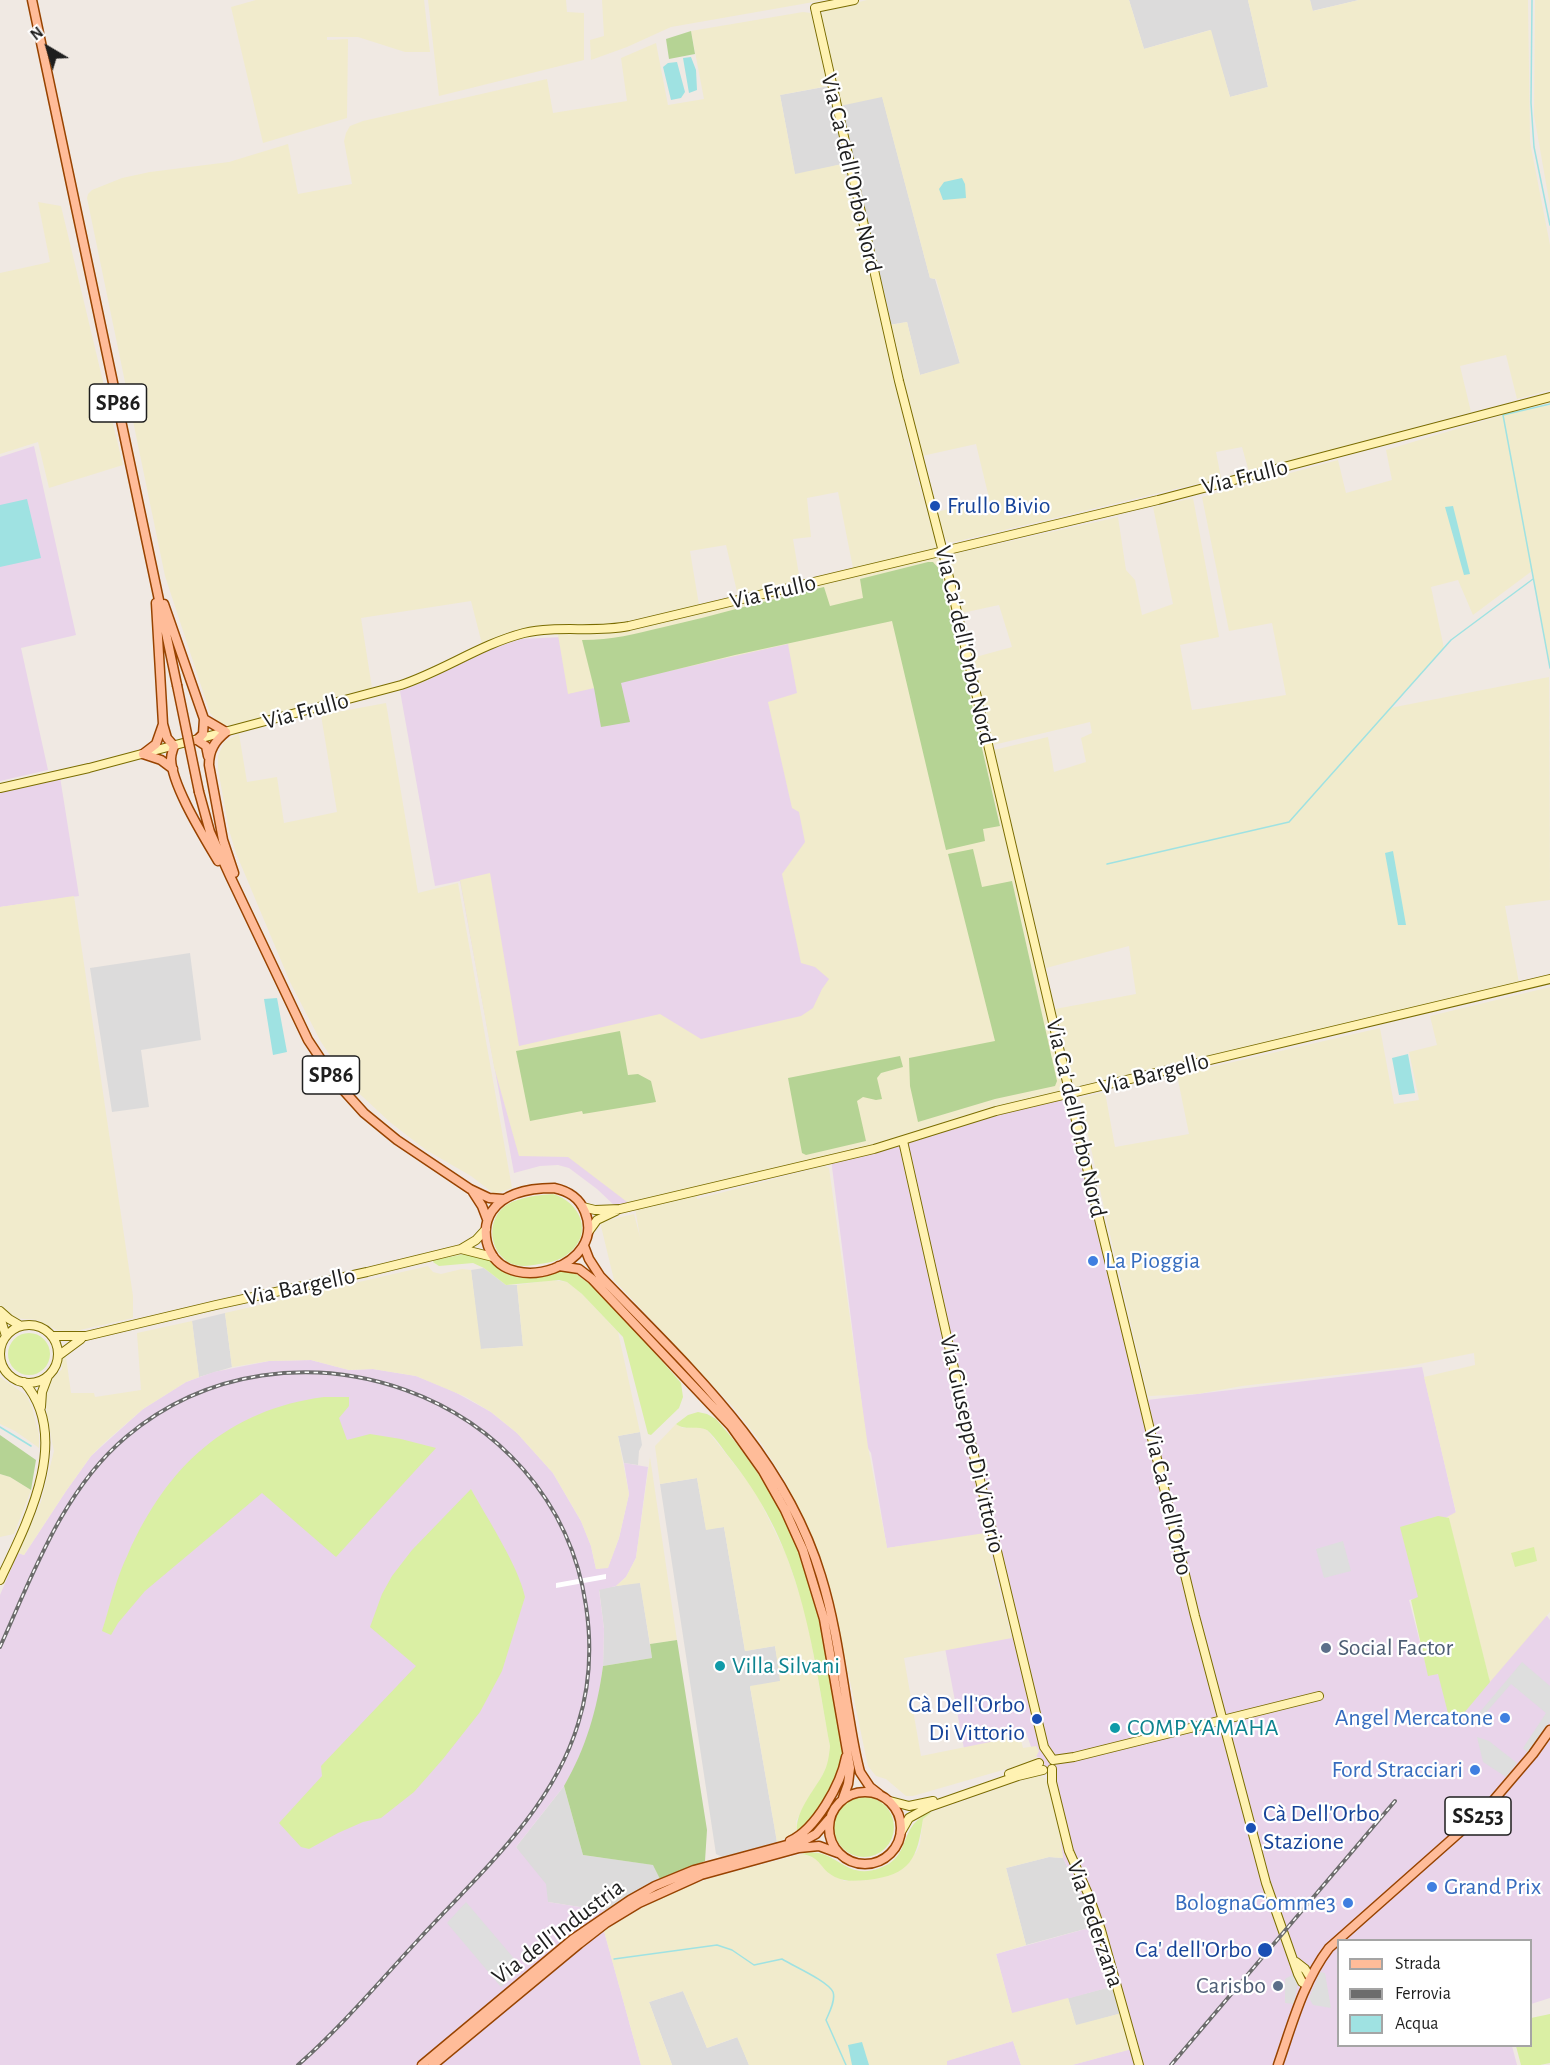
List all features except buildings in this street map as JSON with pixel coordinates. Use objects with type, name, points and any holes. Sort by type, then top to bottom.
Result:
[{"type":"main road","name":"SP86","points":[[32,0],[199,792],[210,832],[308,1040],[336,1082],[364,1113],[382,1128],[471,1190],[489,1198],[503,1199]]},
{"type":"main road","points":[[155,581],[204,719],[205,729],[197,740],[206,746],[223,840],[248,914]]},
{"type":"main road","points":[[155,581],[163,724],[167,738],[174,746],[171,754],[173,769],[184,797],[206,840],[248,914]]},
{"type":"main road","points":[[204,719],[226,732],[213,746],[209,757]]},
{"type":"main road","points":[[143,754],[159,739],[163,724]]},
{"type":"main road","points":[[143,754],[161,760],[173,769]]},
{"type":"main road","points":[[554,1188],[573,1195],[583,1206],[589,1231],[584,1246],[572,1260],[559,1266],[524,1273],[509,1270],[493,1257],[486,1240],[487,1219],[503,1199],[531,1190],[554,1188]]},
{"type":"main road","name":"SP86","points":[[471,1190],[482,1206],[487,1219]]},
{"type":"main road","points":[[584,1246],[600,1276],[735,1419],[762,1454],[790,1502],[813,1555],[829,1604],[860,1772],[870,1788],[890,1801],[899,1815],[901,1832],[894,1849],[880,1861],[872,1864],[853,1862],[838,1853],[829,1837],[829,1818],[843,1798],[857,1792],[879,1794]]},
{"type":"main road","points":[[559,1266],[579,1269],[592,1279],[713,1405],[763,1471],[794,1528],[818,1596],[830,1648],[847,1749],[849,1775],[843,1798]]},
{"type":"main road","name":"SS253","points":[[1337,1939],[1486,1809],[1533,1754],[1550,1730]]},
{"type":"main road","points":[[781,1845],[801,1835],[813,1824],[838,1780],[847,1749]]},
{"type":"main road","name":"Via dell'Industria","points":[[422,2065],[573,1939],[619,1906],[655,1886],[694,1870],[811,1837],[822,1829],[829,1818]]},
{"type":"main road","name":"Via dell'Industria","points":[[434,2065],[579,1944],[606,1923],[639,1903],[701,1875],[799,1848],[819,1846],[838,1853]]},
{"type":"main road","name":"SS253","points":[[1278,2065],[1307,1977],[1337,1939]]},
{"type":"street","name":"Via Ca' dell'Orbo Nord","points":[[854,0],[815,8],[898,381],[944,552],[1115,1282]]},
{"type":"street","name":"Via Frullo","points":[[0,788],[143,754],[402,685],[438,671],[503,640],[525,633],[613,629],[1158,500],[1550,397]]},
{"type":"street","name":"Via Bargello","points":[[583,1206],[595,1210],[620,1209],[787,1170],[903,1141],[979,1115],[1071,1095],[1550,979]]},
{"type":"street","name":"Via Giuseppe Di Vittorio","points":[[903,1141],[966,1422],[1047,1764]]},
{"type":"street","name":"Via Bargello","points":[[589,1231],[597,1220],[620,1209]]},
{"type":"street","name":"Via Bargello","points":[[86,1336],[461,1249],[476,1240],[486,1229]]},
{"type":"street","name":"Via Bargello","points":[[461,1249],[493,1257]]},
{"type":"street","name":"Via Ca' dell'Orbo","points":[[1115,1282],[1221,1720],[1266,1883],[1295,1961]]},
{"type":"street","points":[[0,1311],[21,1326],[38,1326],[52,1336],[57,1345],[58,1356],[42,1392],[44,1465],[37,1495],[0,1580]]},
{"type":"street","points":[[0,1317],[6,1336]]},
{"type":"street","points":[[21,1326],[6,1336],[0,1353],[1,1362],[14,1378],[24,1382],[37,1382],[48,1376]]},
{"type":"street","points":[[52,1336],[86,1336]]},
{"type":"street","points":[[58,1356],[67,1347],[86,1336]]},
{"type":"street","points":[[24,1382],[41,1411]]},
{"type":"street","points":[[890,1801],[909,1806],[919,1805],[1047,1764],[1319,1695]]},
{"type":"street","points":[[901,1832],[909,1818],[929,1807],[1047,1764]]},
{"type":"street","name":"Via Pederzana","points":[[1047,1764],[1069,1851],[1101,1930],[1139,2065]]},
{"type":"street","points":[[1295,1961],[1307,1977],[1302,1982],[1295,1961]]},
{"type":"shaded area","points":[[256,0],[424,0],[430,52],[405,52],[358,37],[327,37],[327,40],[348,39],[347,118],[263,143],[231,7]]},
{"type":"shaded area","points":[[428,0],[566,0],[567,12],[584,13],[584,60],[439,96]]},
{"type":"shaded area","points":[[602,0],[825,0],[671,27],[591,60],[590,40],[604,36]]},
{"type":"shaded area","points":[[867,0],[1129,0],[1144,49],[1211,30],[1230,97],[1268,87],[1248,0],[1310,0],[1313,11],[1359,0],[1528,0],[1530,142],[1550,245],[1550,390],[1517,399],[1506,355],[1460,366],[1471,412],[1249,472],[1242,447],[1216,452],[1221,478],[950,543],[945,538],[937,512],[989,498],[976,444],[922,456],[890,325],[907,322],[920,375],[960,363],[936,279],[930,278],[882,97],[840,106],[820,20],[823,11]]},
{"type":"shaded area","points":[[1129,0],[1248,0],[1268,87],[1230,97],[1210,30],[1144,49]]},
{"type":"shaded area","points":[[1310,0],[1359,0],[1312,11]]},
{"type":"shaded area","points":[[1535,0],[1550,0],[1550,206],[1534,115]]},
{"type":"shaded area","points":[[803,12],[811,13],[813,18],[828,86],[780,95],[795,174],[842,164],[870,269],[914,466],[937,546],[933,550],[853,568],[838,492],[807,498],[811,537],[793,539],[800,581],[738,596],[726,545],[690,551],[699,605],[610,625],[554,625],[530,628],[509,632],[482,644],[471,601],[361,618],[372,688],[240,724],[227,726],[219,723],[210,713],[165,576],[88,194],[92,190],[122,178],[229,162],[288,144],[298,194],[352,184],[344,141],[350,126],[363,121],[547,79],[553,113],[627,101],[621,58],[656,43],[668,105],[704,99],[691,31]]},
{"type":"shaded area","points":[[835,85],[882,96],[930,278],[935,279],[960,364],[920,375],[907,322],[882,326],[843,164],[795,175],[780,95]]},
{"type":"shaded area","points":[[38,202],[61,206],[123,465],[49,488],[38,442],[0,454],[0,273],[50,262]]},
{"type":"shaded area","points":[[1550,405],[1550,668],[1532,571],[1473,615],[1458,580],[1431,587],[1444,648],[1390,708],[1549,677],[1550,900],[1505,906],[1519,983],[1074,1087],[1055,1009],[1136,994],[1129,946],[1046,968],[994,750],[1048,737],[1054,772],[1086,762],[1081,738],[1092,733],[1090,722],[993,745],[972,658],[1012,647],[999,605],[962,613],[949,555],[1118,517],[1126,570],[1135,580],[1142,615],[1173,604],[1153,507],[1193,498],[1219,637],[1180,645],[1192,710],[1286,695],[1272,623],[1229,631],[1202,497],[1338,460],[1346,493],[1392,480],[1386,450],[1503,415]]},
{"type":"shaded area","points":[[34,446],[76,635],[21,648],[48,770],[0,781],[0,457]]},
{"type":"shaded area","points":[[943,550],[1068,1093],[879,1148],[696,1191],[697,1199],[824,1166],[829,1168],[868,1447],[887,1548],[985,1533],[1012,1638],[904,1658],[921,1756],[1020,1736],[1023,1748],[1036,1746],[1039,1751],[1034,1761],[913,1796],[906,1796],[886,1779],[876,1776],[868,1766],[826,1575],[808,1528],[784,1479],[759,1440],[733,1407],[614,1280],[600,1222],[634,1214],[640,1237],[635,1208],[568,1157],[519,1156],[494,1067],[460,880],[490,873],[519,1046],[660,1014],[701,1039],[801,1016],[813,1008],[829,979],[815,967],[801,963],[782,874],[805,842],[799,812],[792,808],[768,702],[797,693],[788,644],[568,694],[557,629],[602,632]]},
{"type":"shaded area","points":[[582,636],[960,646],[765,1171],[615,1206],[569,1168],[558,1165],[540,1166],[514,1173],[460,881],[435,886],[400,691],[426,681],[491,649],[521,639]]},
{"type":"shaded area","points":[[386,703],[418,893],[458,883],[512,1188],[498,1193],[493,1193],[471,1176],[426,1150],[391,1123],[350,1085],[321,1042],[290,982],[236,853],[229,830],[218,769],[218,756],[224,742],[239,734],[247,782],[277,777],[284,823],[337,812],[321,715]]},
{"type":"shaded area","points":[[60,777],[79,896],[0,907],[0,790]]},
{"type":"shaded area","points":[[74,896],[133,1296],[133,1318],[71,1332],[57,1330],[37,1320],[14,1318],[0,1305],[0,907]]},
{"type":"shaded area","points":[[190,953],[201,1040],[141,1050],[149,1107],[112,1112],[90,968]]},
{"type":"shaded area","points":[[1550,987],[1550,1612],[1490,1682],[1447,1517],[1456,1512],[1424,1377],[1475,1365],[1474,1353],[1404,1367],[1242,1386],[1197,1394],[1148,1396],[1080,1098],[1105,1092],[1115,1147],[1189,1134],[1177,1075],[1380,1028],[1394,1104],[1419,1100],[1409,1052],[1437,1045],[1430,1016]]},
{"type":"shaded area","name":"Ca' dell'Orbo","points":[[1068,1093],[1139,1401],[1422,1367],[1456,1513],[1429,1526],[1418,1598],[1409,1600],[1427,1669],[1488,1679],[1545,1613],[1550,1620],[1550,1998],[1532,2004],[1532,1939],[1337,1939],[1337,2047],[1512,2047],[1517,2065],[1072,2065],[1131,2049],[1114,1986],[1012,2014],[996,1954],[1096,1926],[1063,1858],[1051,1789],[1043,1760],[1034,1755],[1025,1730],[998,1736],[994,1754],[966,1759],[945,1648],[1012,1635],[987,1534],[887,1548],[871,1453],[867,1447],[831,1159]]},
{"type":"shaded area","points":[[428,1266],[433,1272],[441,1274],[462,1269],[471,1270],[481,1349],[523,1346],[517,1285],[552,1280],[567,1282],[582,1294],[618,1332],[640,1432],[618,1436],[629,1494],[619,1538],[608,1568],[596,1569],[591,1546],[581,1521],[553,1473],[517,1433],[491,1412],[466,1397],[416,1376],[373,1369],[349,1370],[311,1360],[269,1361],[232,1367],[225,1313]]},
{"type":"shaded area","points":[[484,1268],[506,1285],[517,1285],[523,1346],[480,1349],[471,1270]]},
{"type":"shaded area","points":[[225,1313],[232,1367],[199,1377],[192,1321]]},
{"type":"shaded area","points":[[192,1321],[199,1377],[186,1382],[143,1409],[104,1443],[91,1456],[66,1491],[24,1555],[18,1553],[41,1502],[54,1451],[47,1417],[46,1397],[50,1382],[62,1369],[62,1356],[66,1357],[71,1393],[94,1393],[95,1397],[141,1390],[137,1333]]},
{"type":"shaded area","points":[[311,1360],[349,1370],[373,1369],[416,1376],[453,1391],[491,1412],[517,1433],[553,1473],[581,1521],[591,1546],[596,1569],[608,1567],[619,1538],[629,1494],[624,1463],[648,1467],[636,1558],[626,1577],[616,1586],[599,1590],[604,1629],[603,1666],[591,1729],[576,1767],[564,1786],[516,1847],[546,1884],[548,1902],[605,1911],[416,2065],[0,2065],[0,1595],[18,1553],[24,1555],[91,1456],[143,1409],[186,1382],[214,1372],[269,1361]]},
{"type":"shaded area","points":[[0,1377],[26,1395],[32,1407],[39,1435],[39,1448],[15,1431],[0,1424]]},
{"type":"shaded area","points":[[676,1424],[683,1428],[699,1427],[707,1430],[754,1489],[786,1554],[806,1613],[830,1746],[829,1761],[796,1821],[798,1833],[777,1842],[750,1686],[780,1681],[775,1646],[745,1651],[724,1527],[706,1530],[697,1478],[660,1484],[655,1446]]},
{"type":"shaded area","points":[[640,1432],[642,1445],[638,1465],[624,1463],[618,1436]]},
{"type":"shaded area","points":[[650,1457],[677,1640],[650,1644],[640,1583],[616,1586],[626,1577],[636,1558]]},
{"type":"shaded area","points":[[0,1474],[10,1477],[31,1490],[14,1534],[0,1537]]},
{"type":"shaded area","points":[[697,1478],[706,1529],[724,1527],[745,1651],[775,1646],[781,1681],[750,1687],[777,1842],[722,1857],[716,1854],[660,1484]]},
{"type":"shaded area","points":[[1343,1541],[1351,1571],[1324,1578],[1316,1549]]},
{"type":"shaded area","points":[[640,1582],[652,1658],[603,1666],[604,1629],[599,1589]]},
{"type":"shaded area","points":[[1522,1662],[1550,1686],[1550,1722],[1528,1753],[1523,1748],[1546,1713],[1511,1684],[1476,1724],[1474,1719]]},
{"type":"shaded area","points":[[1477,1737],[1489,1741],[1517,1763],[1506,1777],[1483,1762]]},
{"type":"shaded area","points":[[1037,1775],[1045,1778],[1051,1789],[1062,1838],[1063,1858],[1049,1857],[1006,1868],[1026,1945],[996,1954],[1012,2013],[1068,1998],[1076,2025],[1122,2013],[1132,2049],[1072,2065],[1021,2065],[1013,2041],[947,2061],[947,2065],[749,2065],[737,2037],[707,2048],[683,1991],[649,2002],[672,2065],[641,2065],[604,1931],[677,1890],[714,1877],[802,1854],[817,1859],[844,1881],[867,1880],[916,1853],[920,1844],[923,1819],[932,1812]]},
{"type":"shaded area","points":[[564,1786],[583,1855],[654,1865],[660,1879],[605,1911],[548,1902],[516,1847]]},
{"type":"shaded area","points":[[1049,1857],[1063,1858],[1096,1926],[1026,1945],[1006,1868]]},
{"type":"shaded area","points":[[466,1902],[523,1969],[501,1987],[447,1923]]},
{"type":"shaded area","points":[[604,1931],[641,2065],[441,2065],[579,1950]]},
{"type":"shaded area","points":[[1320,1972],[1325,1973],[1331,2008],[1313,2005],[1309,1998]]},
{"type":"shaded area","points":[[1294,1974],[1298,1982],[1294,2004],[1285,2003],[1285,1979]]},
{"type":"shaded area","points":[[1114,1986],[1122,2013],[1076,2026],[1068,1998]]},
{"type":"shaded area","points":[[683,1991],[707,2048],[738,2037],[749,2065],[672,2065],[649,2002]]},
{"type":"shaded area","points":[[1013,2041],[1021,2065],[947,2065],[946,2061]]},
{"type":"green space","points":[[691,31],[695,54],[669,59],[666,39]]},
{"type":"green space","points":[[933,562],[941,571],[1000,826],[983,829],[985,841],[946,850],[892,621],[735,655],[621,683],[630,722],[601,727],[582,640],[633,634],[824,587],[830,606],[863,598],[860,579]]},
{"type":"green space","points":[[973,849],[982,887],[1012,881],[1057,1081],[1055,1086],[995,1099],[918,1122],[910,1086],[909,1058],[995,1041],[948,854]]},
{"type":"green space","points":[[620,1031],[628,1075],[638,1074],[651,1081],[656,1102],[583,1114],[582,1111],[530,1121],[516,1051]]},
{"type":"green space","points":[[900,1056],[903,1067],[881,1073],[877,1078],[882,1099],[863,1097],[857,1101],[866,1141],[806,1155],[802,1153],[788,1078]]},
{"type":"green space","points":[[553,1194],[570,1204],[581,1219],[581,1236],[577,1245],[562,1258],[547,1263],[519,1266],[504,1259],[494,1244],[492,1235],[493,1226],[501,1210],[508,1204],[519,1200]]},
{"type":"green space","points":[[465,1254],[486,1258],[503,1272],[516,1277],[530,1278],[564,1271],[576,1274],[590,1284],[634,1329],[681,1383],[683,1397],[679,1408],[651,1435],[648,1434],[623,1337],[582,1294],[567,1282],[559,1280],[506,1285],[484,1268],[473,1263],[439,1266],[433,1262]]},
{"type":"green space","points":[[29,1333],[44,1339],[50,1354],[44,1369],[29,1375],[14,1369],[8,1354],[14,1339]]},
{"type":"green space","points":[[324,1397],[349,1397],[349,1406],[339,1418],[347,1440],[370,1434],[436,1448],[336,1557],[262,1493],[145,1591],[111,1635],[102,1631],[128,1554],[161,1494],[182,1469],[204,1447],[230,1429],[258,1415],[289,1404]]},
{"type":"green space","points":[[698,1412],[716,1419],[762,1479],[794,1540],[816,1606],[838,1718],[843,1757],[836,1779],[826,1798],[814,1816],[798,1833],[798,1819],[825,1771],[830,1746],[809,1633],[789,1563],[775,1529],[756,1495],[707,1430],[676,1424],[688,1415]]},
{"type":"green space","points":[[0,1435],[36,1460],[31,1490],[10,1477],[0,1474]]},
{"type":"green space","points":[[471,1489],[509,1557],[525,1597],[502,1671],[480,1712],[414,1792],[381,1818],[363,1822],[309,1849],[301,1847],[279,1823],[322,1776],[321,1766],[416,1666],[370,1627],[382,1594],[392,1576],[412,1550]]},
{"type":"green space","points":[[1438,1516],[1449,1518],[1490,1682],[1453,1726],[1438,1674],[1428,1676],[1411,1600],[1418,1597],[1400,1527]]},
{"type":"green space","points":[[1534,1547],[1537,1561],[1515,1567],[1511,1553]]},
{"type":"green space","points":[[677,1640],[707,1830],[705,1861],[660,1879],[653,1865],[583,1855],[564,1786],[579,1757],[590,1728],[603,1666],[652,1658],[650,1644]]},
{"type":"green space","points":[[864,1797],[885,1806],[894,1827],[885,1848],[864,1857],[843,1848],[834,1827],[843,1806]]},
{"type":"green space","points":[[932,1812],[923,1819],[918,1845],[909,1863],[893,1874],[882,1878],[843,1880],[830,1874],[814,1858],[802,1854],[823,1854],[857,1870],[867,1871],[880,1868],[891,1863],[897,1856],[913,1825]]},
{"type":"green space","points":[[1550,2014],[1550,2063],[1521,2065],[1516,2047],[1532,2047],[1532,2018]]},
{"type":"water","points":[[691,57],[696,70],[697,90],[689,93],[683,58]]},
{"type":"water","points":[[677,62],[685,92],[681,98],[671,100],[663,67],[668,63]]},
{"type":"water","points":[[962,178],[966,198],[943,200],[939,189],[944,182]]},
{"type":"water","points":[[27,499],[41,558],[0,567],[0,505]]},
{"type":"water","points":[[1453,506],[1470,574],[1464,575],[1445,507]]},
{"type":"water","points":[[1393,851],[1406,925],[1398,925],[1385,853]]},
{"type":"water","points":[[277,998],[287,1052],[273,1055],[264,999]]},
{"type":"water","points":[[1408,1054],[1415,1093],[1399,1095],[1392,1058]]},
{"type":"water","points":[[862,2042],[869,2065],[852,2065],[848,2045]]},
{"type":"pier","points":[[606,1574],[606,1579],[556,1588],[556,1583]]},
{"type":"waterway","points":[[1532,0],[1531,103],[1534,147],[1550,225]]},
{"type":"waterway","points":[[1550,404],[1503,415],[1550,668]]},
{"type":"waterway","points":[[1107,864],[1289,822],[1451,640],[1533,579]]},
{"type":"waterway","points":[[0,1427],[31,1446]]},
{"type":"waterway","points":[[614,1959],[717,1945],[732,1950],[754,1965],[782,1959],[818,1979],[833,1992],[833,2003],[826,2020],[846,2065]]},
{"type":"railway","points":[[0,1647],[52,1534],[84,1482],[126,1437],[191,1396],[262,1376],[335,1374],[405,1390],[470,1422],[524,1470],[564,1532],[586,1606],[589,1636],[587,1681],[578,1724],[551,1785],[512,1839],[345,2019],[298,2065]]},
{"type":"railway","points":[[1171,2065],[1395,1801]]},
{"type":"place","name":"Frullo Bivio","points":[[935,506]]},
{"type":"place","name":"La Pioggia","points":[[1093,1261]]},
{"type":"place","name":"Social Factor","points":[[1326,1648]]},
{"type":"place","name":"Villa Silvani","points":[[720,1666]]},
{"type":"place","name":"Angel Mercatone","points":[[1505,1718]]},
{"type":"place","name":"Cà Dell'Orbo Di Vittorio","points":[[1037,1719]]},
{"type":"place","name":"COMP YAMAHA","points":[[1115,1728]]},
{"type":"place","name":"Ford Stracciari","points":[[1475,1770]]},
{"type":"place","name":"Cà Dell'Orbo Stazione","points":[[1251,1828]]},
{"type":"place","name":"Grand Prix","points":[[1432,1887]]},
{"type":"place","name":"BolognaGomme3","points":[[1348,1903]]},
{"type":"place","name":"Ca' dell'Orbo","points":[[1265,1950]]},
{"type":"place","name":"Carisbo","points":[[1278,1986]]}]
